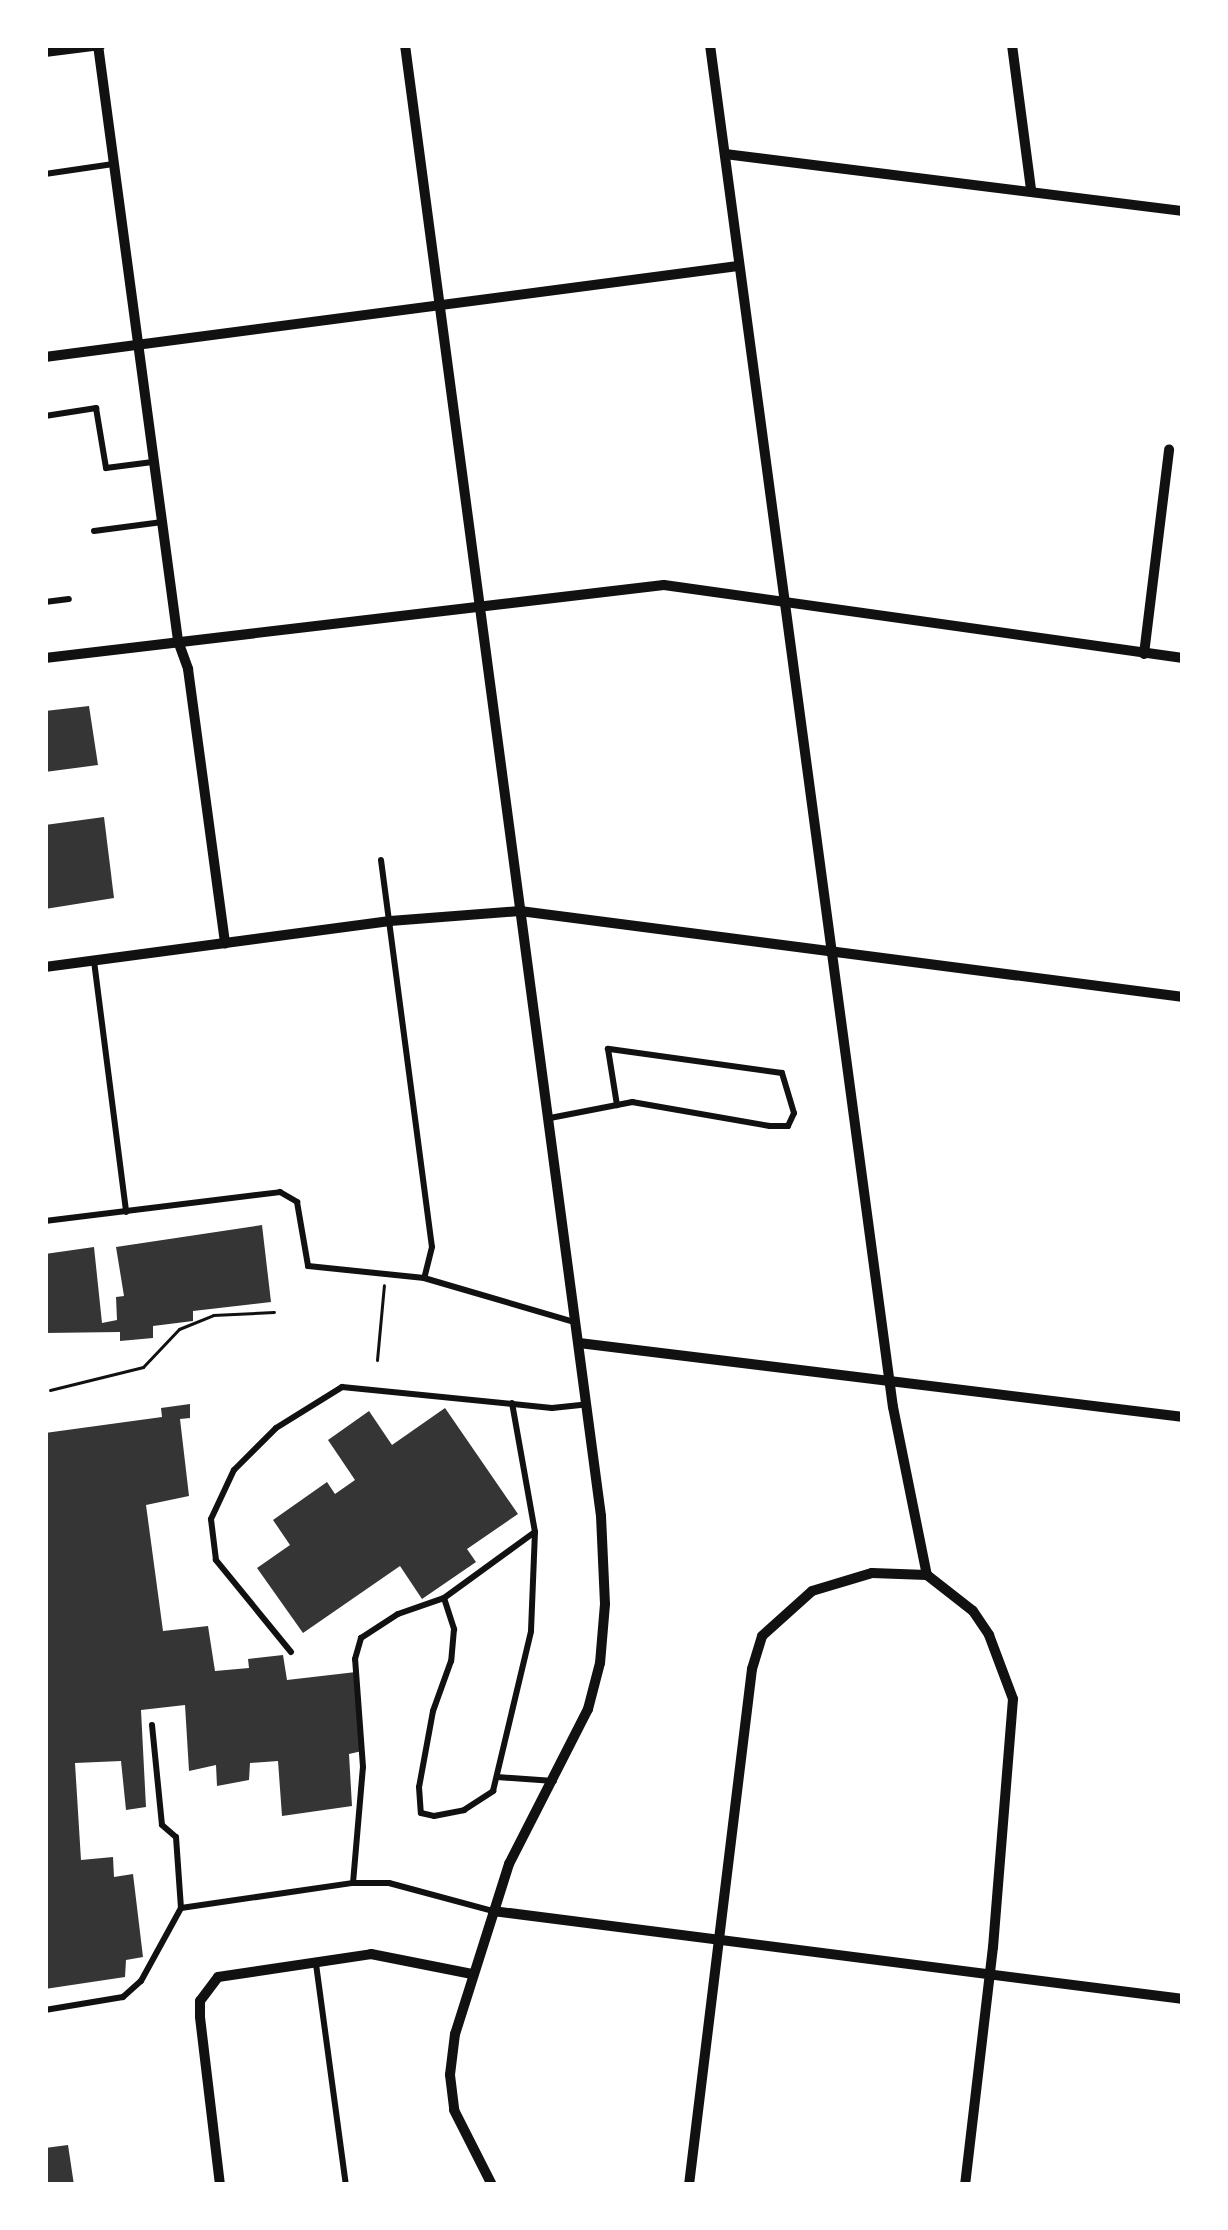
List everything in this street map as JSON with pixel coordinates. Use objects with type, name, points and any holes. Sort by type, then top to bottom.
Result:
[{"type":"street","points":[[45,52],[99,45],[178,641],[188,669],[225,944]]},
{"type":"street","points":[[404,45],[601,1516],[602,1643],[588,1709],[509,1864],[472,1973],[450,2075],[454,2110],[492,2185]]},
{"type":"street","points":[[710,45],[890,1380],[927,1575]]},
{"type":"street","points":[[1012,45],[1031,188]]},
{"type":"street","points":[[724,154],[1031,188],[1183,211]]},
{"type":"street","points":[[45,357],[738,266]]},
{"type":"street","points":[[1144,654],[1169,450]]},
{"type":"street","points":[[45,658],[476,603],[664,585],[1183,658]]},
{"type":"street","points":[[45,967],[390,921],[520,911],[1183,997]]},
{"type":"street","points":[[579,1342],[1183,1417]]},
{"type":"street","points":[[689,2185],[752,1669],[762,1636],[812,1591],[872,1573],[927,1575],[973,1611],[989,1635],[1013,1700],[990,1976],[965,2185]]},
{"type":"street","points":[[493,1912],[1183,1999]]},
{"type":"street","points":[[220,2185],[200,2017],[200,2001],[208,1989],[229,1973],[371,1954],[472,1973]]},
{"type":"lane","points":[[45,174],[115,164]]},
{"type":"lane","points":[[45,416],[97,408],[106,468],[153,462]]},
{"type":"lane","points":[[94,531],[162,522]]},
{"type":"lane","points":[[45,602],[69,599]]},
{"type":"lane","points":[[381,860],[432,1247],[424,1278]]},
{"type":"lane","points":[[94,961],[126,1212]]},
{"type":"lane","points":[[547,1119],[617,1105],[632,1102],[770,1126],[788,1126],[794,1113],[782,1073],[608,1049],[617,1105]]},
{"type":"lane","points":[[45,1222],[280,1192],[297,1202],[308,1266],[424,1278],[574,1322]]},
{"type":"lane","points":[[290,1652],[216,1560],[211,1520],[234,1469],[276,1428],[342,1388],[587,1405]]},
{"type":"lane","points":[[444,1598],[454,1629],[451,1661],[433,1711],[419,1787],[421,1813],[434,1816],[464,1810],[493,1791],[531,1631],[535,1532],[512,1403]]},
{"type":"lane","points":[[353,1882],[362,1767],[355,1659],[361,1638],[398,1614],[444,1598],[535,1532]]},
{"type":"lane","points":[[45,2010],[122,1997],[141,1982],[182,1909],[176,1837],[162,1825],[152,1725]]},
{"type":"lane","points":[[497,1778],[554,1781]]},
{"type":"lane","points":[[182,1909],[353,1882],[389,1883],[493,1912]]},
{"type":"lane","points":[[316,1960],[346,2185]]},
{"type":"path","points":[[376,1360],[386,1272]]},
{"type":"path","points":[[50,1390],[143,1367],[179,1328],[213,1315],[274,1312]]},
{"type":"building","points":[[89,706],[98,765],[45,772],[45,711]]},
{"type":"building","points":[[104,817],[114,898],[45,909],[45,825]]},
{"type":"building","points":[[262,1225],[271,1302],[193,1311],[193,1321],[153,1326],[153,1338],[120,1341],[120,1332],[45,1333],[45,1254],[94,1247],[102,1323],[117,1320],[116,1297],[124,1296],[116,1247]]},
{"type":"building","points":[[190,1404],[190,1418],[180,1419],[189,1496],[146,1505],[163,1631],[208,1626],[215,1671],[249,1668],[248,1659],[283,1655],[287,1680],[356,1672],[362,1751],[349,1754],[352,1806],[282,1816],[278,1761],[250,1763],[249,1780],[217,1786],[216,1765],[189,1771],[185,1705],[141,1710],[146,1807],[126,1810],[121,1761],[75,1763],[81,1860],[113,1857],[114,1877],[133,1874],[143,1957],[126,1960],[125,1977],[45,1989],[45,1433],[162,1417],[161,1408]]},
{"type":"building","points":[[445,1408],[518,1514],[467,1549],[476,1562],[422,1599],[400,1566],[303,1633],[257,1568],[290,1545],[273,1520],[327,1482],[335,1494],[355,1480],[328,1440],[369,1411],[392,1445]]},
{"type":"building","points":[[68,2145],[74,2185],[45,2185],[45,2148]]}]
